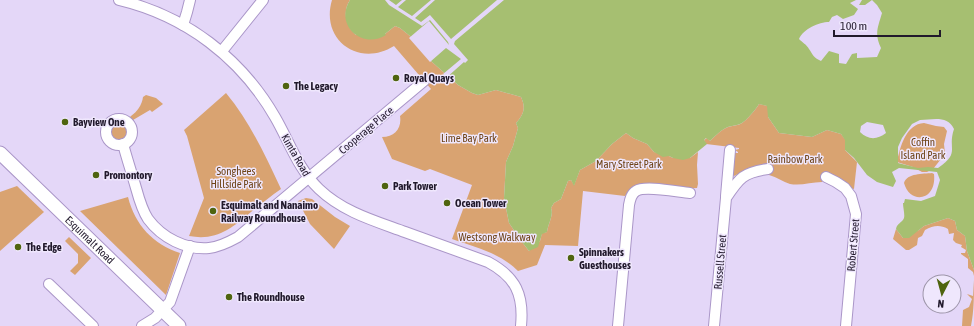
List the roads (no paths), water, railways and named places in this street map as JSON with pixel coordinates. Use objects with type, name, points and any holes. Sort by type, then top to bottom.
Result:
[{"type":"main road","name":"Esquimalt Road","points":[[0,153],[179,326]]},
{"type":"street","name":"Kimta Road","points":[[120,0],[147,9],[183,25],[207,39],[222,51],[246,76],[264,99],[276,118],[301,166],[309,178],[329,198],[355,214],[492,264],[502,270],[511,279],[517,289],[521,301],[521,326]]},
{"type":"street","points":[[183,25],[190,0]]},
{"type":"street","points":[[222,51],[263,0]]},
{"type":"street","name":"Cooperage Place","points":[[123,144],[142,206],[148,219],[158,230],[169,238],[190,246],[210,248],[238,237],[424,81]]},
{"type":"street","name":"Russell Street","points":[[714,326],[730,150]]},
{"type":"street","name":"Russell Street","points":[[726,198],[736,182],[744,176],[755,171],[768,169]]},
{"type":"street","name":"Robert Street","points":[[826,177],[845,188],[851,196],[856,214],[846,326]]},
{"type":"street","points":[[618,326],[629,205],[632,194],[637,190],[647,188],[690,193]]},
{"type":"street","points":[[142,326],[155,318],[170,302],[190,246]]},
{"type":"street","points":[[49,284],[93,326]]},
{"type":"place","name":"Royal Quays","points":[[396,78]]},
{"type":"place","name":"The Legacy","points":[[286,86]]},
{"type":"place","name":"Bayview One","points":[[65,122]]},
{"type":"place","name":"Promontory","points":[[96,175]]},
{"type":"place","name":"Park Tower","points":[[385,186]]},
{"type":"place","name":"Ocean Tower","points":[[447,203]]},
{"type":"place","name":"Esquimalt and Nanaimo Railway Roundhouse","points":[[213,211]]},
{"type":"place","name":"The Edge","points":[[18,247]]},
{"type":"place","name":"Spinnakers Guesthouses","points":[[571,258]]},
{"type":"place","name":"The Roundhouse","points":[[229,297]]},
{"type":"park label","name":"Lime Bay Park","points":[[469,138]]},
{"type":"park label","name":"Coffin Island Park","points":[[923,148]]},
{"type":"park label","name":"Rainbow Park","points":[[795,159]]},
{"type":"park label","name":"Mary Street Park","points":[[629,164]]},
{"type":"park label","name":"Songhees Hillside Park","points":[[236,177]]},
{"type":"park label","name":"Westsong Walkway","points":[[497,237]]}]
